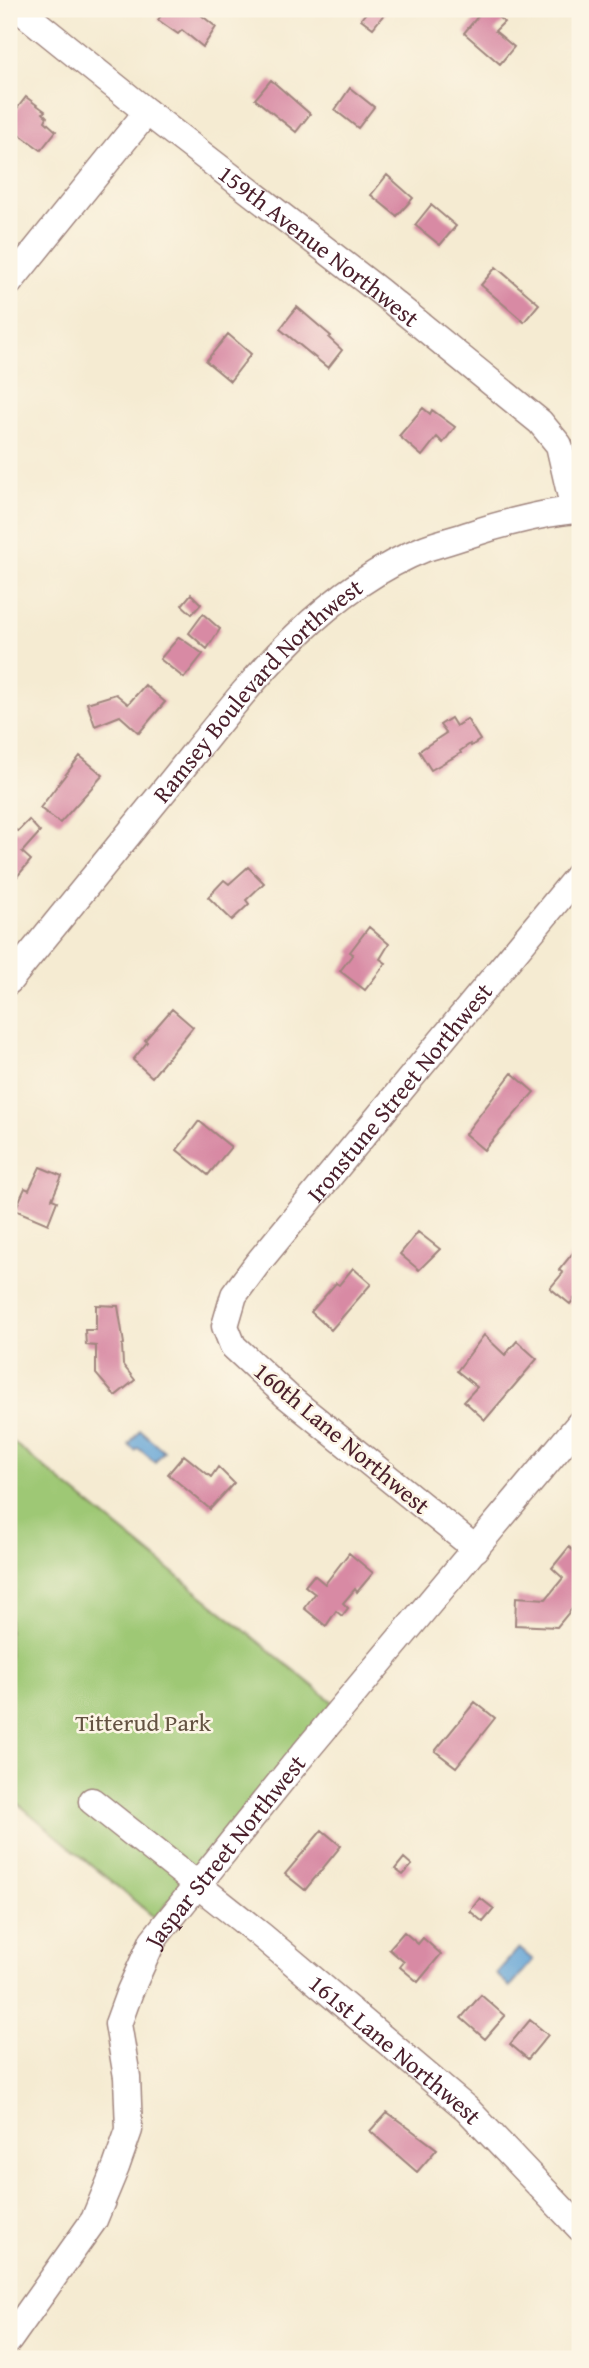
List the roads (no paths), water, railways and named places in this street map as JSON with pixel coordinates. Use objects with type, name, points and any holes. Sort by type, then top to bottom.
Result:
[{"type":"street","name":"159th Avenue Northwest","points":[[19,9],[147,112],[379,291],[540,422],[559,445],[577,510]]},
{"type":"street","points":[[9,283],[147,112]]},
{"type":"street","name":"Ramsey Boulevard Northwest","points":[[9,981],[231,709],[281,651],[313,620],[388,567],[425,549],[498,525],[577,510]]},
{"type":"street","name":"Ironstune Street Northwest","points":[[228,1316],[234,1295],[257,1264],[580,873]]},
{"type":"street","name":"160th Lane Northwest","points":[[228,1316],[225,1326],[233,1346],[287,1396],[475,1549]]},
{"type":"street","name":"Jaspar Street Northwest","points":[[9,2340],[94,2220],[116,2167],[129,2130],[127,2077],[118,2024],[153,1940],[475,1549],[575,1439]]},
{"type":"street","name":"161st Lane Northwest","points":[[92,1801],[197,1884],[474,2115],[580,2228]]},
{"type":"water","points":[[140,1430],[164,1451],[155,1462],[138,1448],[135,1451],[129,1445]]},
{"type":"water","points":[[519,1948],[533,1960],[510,1987],[496,1974]]},
{"type":"park label","name":"Titterud Park","points":[[143,1722]]}]
